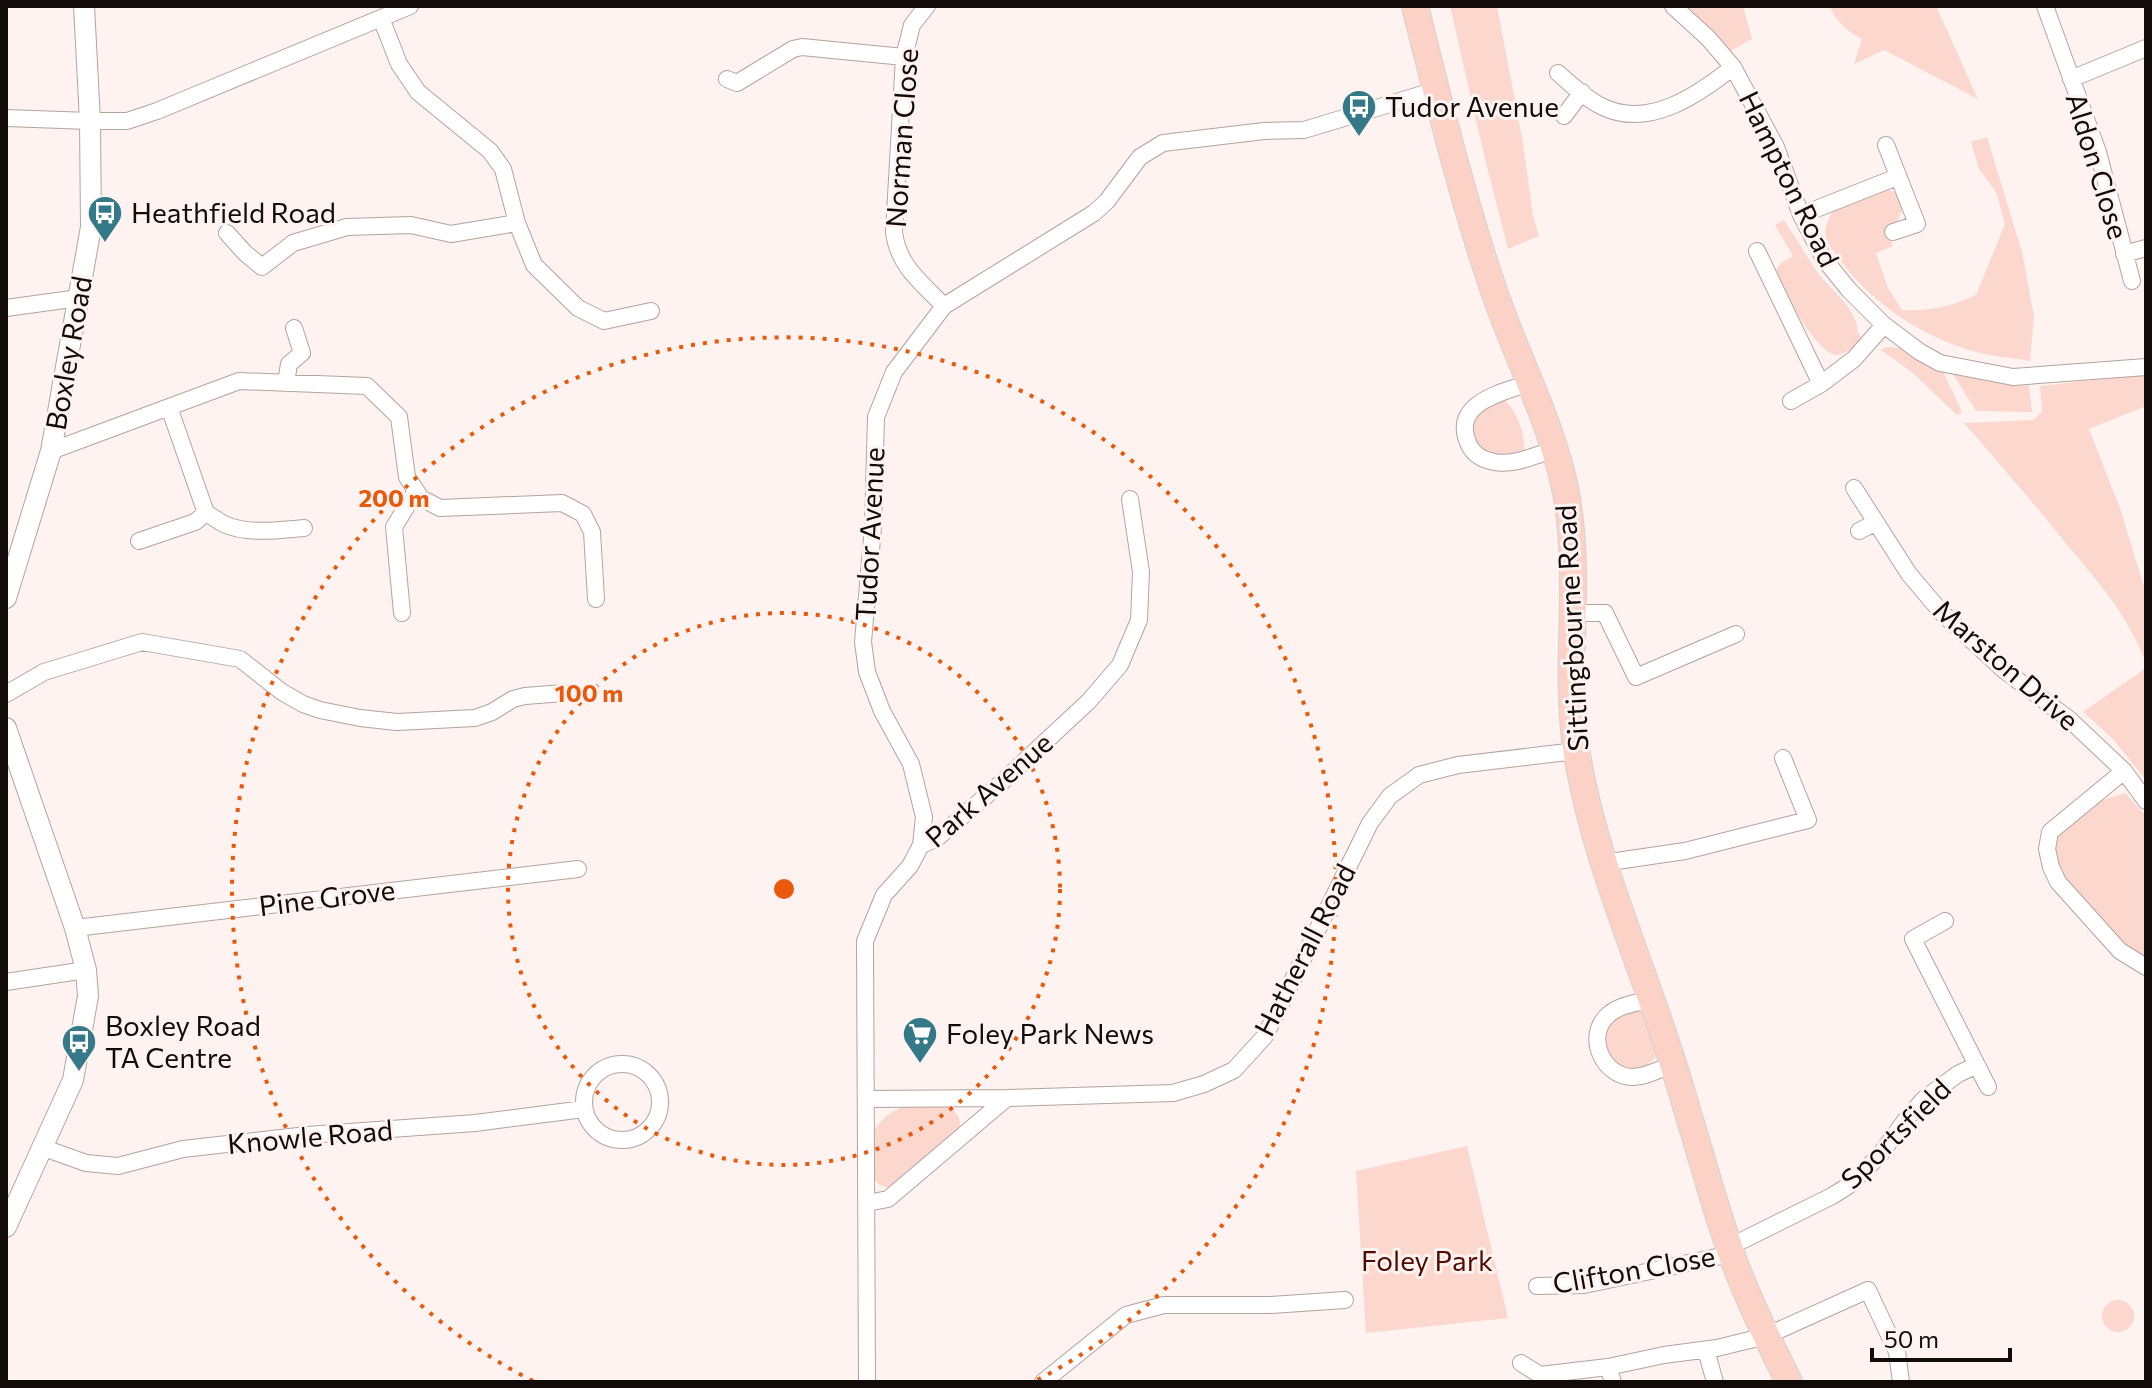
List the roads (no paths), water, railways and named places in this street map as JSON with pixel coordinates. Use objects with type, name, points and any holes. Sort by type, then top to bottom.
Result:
[{"type":"highway","name":"Sittingbourne Road","points":[[1415,6],[1472,226],[1495,295],[1555,449],[1565,485],[1573,542],[1572,658],[1576,751],[1603,863],[1652,999],[1730,1250],[1789,1382]]},
{"type":"street","name":"Boxley Road","points":[[6,598],[51,451],[91,227],[84,6]]},
{"type":"street","points":[[6,118],[127,121],[410,6]]},
{"type":"street","name":"Norman Close","points":[[927,6],[912,25],[904,57],[894,232],[902,261],[944,306]]},
{"type":"street","name":"Hampton Road","points":[[1673,6],[1708,38],[1733,67],[1776,147],[1801,215],[1824,259],[1884,325],[1940,363],[2013,377],[2146,367]]},
{"type":"street","name":"Aldon Close","points":[[2045,6],[2098,152],[2132,281]]},
{"type":"street","points":[[381,18],[399,64],[418,92],[490,151],[503,169],[517,223],[534,265],[578,308],[604,321],[651,311]]},
{"type":"street","points":[[727,79],[737,83],[793,49],[802,47],[904,57]]},
{"type":"street","name":"Aldon Close","points":[[2071,79],[2146,48]]},
{"type":"street","points":[[1558,73],[1604,108],[1627,114],[1653,112],[1683,101],[1733,67]]},
{"type":"street","name":"Tudor Avenue","points":[[921,845],[924,817],[911,764],[882,711],[867,672],[863,642],[873,527],[876,417],[894,372],[944,306],[1094,213],[1107,201],[1140,157],[1163,143],[1264,131],[1304,130],[1436,90]]},
{"type":"street","points":[[1564,116],[1582,92]]},
{"type":"street","points":[[1886,145],[1917,224],[1893,232]]},
{"type":"street","points":[[1801,215],[1897,177]]},
{"type":"street","points":[[227,233],[262,267],[293,243],[347,227],[411,225],[451,234],[517,223]]},
{"type":"street","name":"Aldon Close","points":[[2124,254],[2146,248]]},
{"type":"street","points":[[1766,257],[1821,384]]},
{"type":"street","points":[[6,308],[79,298]]},
{"type":"street","points":[[1791,401],[1821,384],[1854,359],[1884,325]]},
{"type":"street","points":[[286,383],[289,364],[302,353],[294,328]]},
{"type":"street","points":[[51,451],[239,381],[367,386],[399,417],[407,477],[421,498],[440,508],[562,503],[583,514],[592,532],[596,599]]},
{"type":"street","points":[[1529,383],[1486,398],[1477,405],[1466,421],[1470,448],[1477,456],[1491,462],[1505,463],[1555,449]]},
{"type":"street","points":[[169,407],[206,513],[225,525],[238,528],[304,528]]},
{"type":"street","name":"Marston Drive","points":[[1854,488],[1909,574],[1942,613],[2004,670],[2070,720],[2124,771],[2146,801]]},
{"type":"street","points":[[402,613],[394,527],[416,491]]},
{"type":"street","name":"Park Avenue","points":[[867,1382],[865,941],[884,895],[910,866],[921,845],[936,839],[1001,783],[1089,701],[1120,665],[1139,620],[1141,572],[1130,499]]},
{"type":"street","points":[[139,541],[195,522],[206,513]]},
{"type":"street","points":[[1859,531],[1875,523]]},
{"type":"street","points":[[1573,613],[1605,613],[1636,677],[1736,634]]},
{"type":"street","points":[[6,694],[44,672],[142,642],[240,659],[282,692],[303,704],[360,718],[397,722],[475,718],[513,699],[564,693]]},
{"type":"street","points":[[6,728],[75,928],[86,970],[88,996],[73,1080],[6,1227]]},
{"type":"street","name":"Hatherall Road","points":[[867,1099],[1173,1093],[1204,1084],[1234,1070],[1265,1036],[1370,823],[1390,796],[1419,775],[1458,765],[1576,751]]},
{"type":"street","points":[[1603,863],[1685,851],[1808,820],[1783,758]]},
{"type":"street","points":[[2124,771],[2050,832],[2047,849],[2058,882],[2120,951],[2146,967]]},
{"type":"street","name":"Pine Grove","points":[[75,928],[578,869]]},
{"type":"street","name":"Sportsfield","points":[[1945,921],[1913,939],[1988,1087]]},
{"type":"street","points":[[6,982],[86,970]]},
{"type":"street","points":[[1652,999],[1608,1014],[1597,1033],[1600,1056],[1619,1074],[1632,1077],[1673,1064]]},
{"type":"street","points":[[619,1064],[632,1065],[644,1071],[653,1080],[660,1104],[657,1117],[649,1128],[639,1136],[616,1140],[595,1129],[584,1109],[588,1084],[596,1074],[619,1064]]},
{"type":"street","name":"Sportsfield","points":[[1730,1250],[1848,1186],[1879,1156],[1924,1099],[1958,1074],[1977,1065]]},
{"type":"street","points":[[867,1203],[888,1199],[1007,1098]]},
{"type":"street","name":"Knowle Road","points":[[41,1147],[86,1163],[118,1166],[183,1149],[307,1135],[475,1123],[584,1109]]},
{"type":"street","name":"Clifton Close","points":[[1537,1286],[1584,1285],[1730,1250]]},
{"type":"street","points":[[1521,1363],[1540,1375],[1610,1374],[1664,1355],[1706,1350],[1766,1336],[1868,1290],[1897,1352],[1901,1382]]},
{"type":"street","points":[[1043,1382],[1126,1315],[1164,1305],[1271,1305],[1345,1300]]},
{"type":"street","points":[[1706,1350],[1715,1382]]},
{"type":"place","name":"Tudor Avenue","points":[[1359,138]]},
{"type":"place","name":"Heathfield Road","points":[[105,244]]},
{"type":"place","name":"Foley Park News","points":[[920,1065]]},
{"type":"place","name":"Boxley Road TA Centre","points":[[79,1073]]},
{"type":"park label","name":"Foley Park","points":[[1427,1261]]}]
